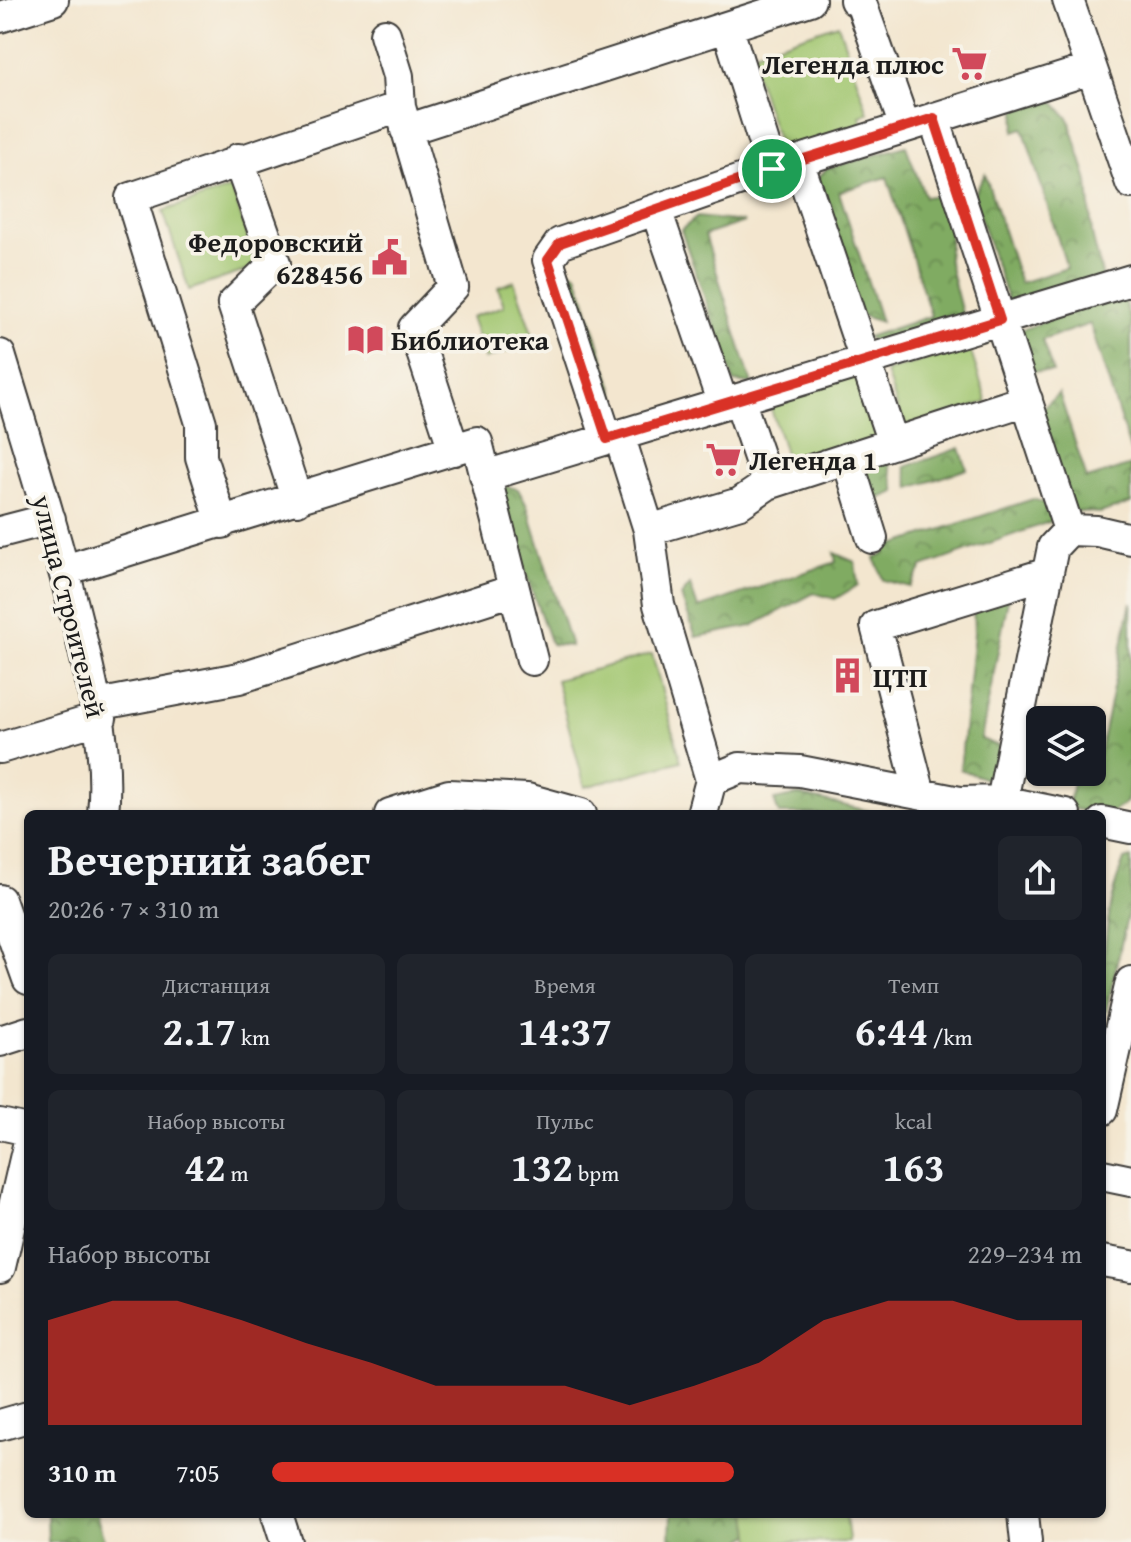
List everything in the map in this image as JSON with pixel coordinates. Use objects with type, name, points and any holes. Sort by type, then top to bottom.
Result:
[{"type":"street","points":[[0,17],[53,0]]},
{"type":"street","points":[[222,523],[201,457],[201,423],[131,198],[238,159],[403,119],[740,17],[810,0]]},
{"type":"street","points":[[855,0],[861,3],[905,127]]},
{"type":"street","points":[[1068,0],[1131,183]]},
{"type":"street","points":[[740,17],[785,165],[865,361],[893,443]]},
{"type":"street","points":[[385,34],[398,76],[403,119],[453,287],[414,328],[454,450]]},
{"type":"street","points":[[703,810],[711,780],[659,605],[649,530],[548,260],[560,243],[785,165],[1091,69]]},
{"type":"street","points":[[934,118],[1069,530]]},
{"type":"street","points":[[238,159],[275,263],[233,304],[297,500]]},
{"type":"street","points":[[656,210],[731,401],[768,484]]},
{"type":"street","points":[[485,476],[1131,280]]},
{"type":"street","name":"улица Строителей","points":[[0,355],[65,570],[99,712],[106,786],[103,810]]},
{"type":"street","points":[[649,530],[740,503],[768,484],[1027,400]]},
{"type":"street","points":[[65,570],[477,442],[532,660]]},
{"type":"street","points":[[847,458],[872,538]]},
{"type":"street","points":[[0,532],[50,519]]},
{"type":"street","points":[[1002,801],[1053,547],[1069,530],[1097,531],[1131,539]]},
{"type":"street","points":[[920,794],[876,626],[1048,573]]},
{"type":"street","points":[[0,748],[99,712],[239,678],[514,590]]},
{"type":"street","points":[[711,780],[740,768],[800,771],[960,802],[1002,801],[1046,810]]},
{"type":"street","points":[[402,810],[449,795],[527,799],[567,810]]},
{"type":"street","points":[[1106,823],[1131,828]]},
{"type":"street","points":[[0,900],[24,968]]},
{"type":"street","points":[[1106,1070],[1131,982]]},
{"type":"street","points":[[0,1041],[24,1033]]},
{"type":"street","points":[[0,1124],[24,1129]]},
{"type":"street","points":[[1,1255],[24,1162]]},
{"type":"street","points":[[1106,1176],[1131,1181]]},
{"type":"street","points":[[1106,1262],[1131,1266]]},
{"type":"street","points":[[0,1425],[24,1418]]},
{"type":"street","points":[[278,1518],[286,1542]]},
{"type":"street","points":[[1023,1518],[1026,1542]]},
{"type":"green space","points":[[838,24],[868,113],[860,116],[862,124],[781,151],[749,54]]},
{"type":"green space","points":[[1048,95],[1069,119],[1088,182],[1092,234],[1103,279],[1010,308],[973,196],[985,174],[1020,283],[1067,268],[1023,128],[1014,131],[1017,106]]},
{"type":"green space","points":[[906,146],[925,197],[945,194],[951,219],[948,259],[965,325],[884,348],[867,337],[931,316],[887,177],[839,192],[881,322],[859,315],[816,180],[826,169]]},
{"type":"green space","points":[[232,188],[257,267],[189,290],[163,211]]},
{"type":"green space","points":[[697,217],[744,222],[705,235],[752,384],[734,382],[681,230]]},
{"type":"green space","points":[[564,269],[577,274],[625,427],[612,429]]},
{"type":"green space","points":[[514,281],[535,342],[485,359],[471,317],[504,306],[498,287]]},
{"type":"green space","points":[[1122,294],[1131,322],[1131,453],[1090,324],[1042,340],[1053,372],[1030,371],[1015,332]]},
{"type":"green space","points":[[969,346],[987,402],[904,428],[886,372]]},
{"type":"green space","points":[[858,371],[878,438],[789,466],[768,399]]},
{"type":"green space","points":[[1059,393],[1087,479],[1131,465],[1131,503],[1100,513],[1071,511],[1041,410]]},
{"type":"green space","points":[[960,448],[967,469],[910,488],[905,467]]},
{"type":"green space","points":[[887,457],[896,492],[878,499],[894,545],[1033,499],[1044,503],[1055,520],[922,567],[910,587],[883,580],[875,558],[886,553],[861,463]]},
{"type":"green space","points":[[501,485],[518,489],[527,506],[571,646],[551,644],[504,512]]},
{"type":"green space","points":[[834,553],[855,562],[858,585],[835,599],[814,593],[752,626],[696,637],[681,596],[690,585],[698,608],[836,562]]},
{"type":"green space","points":[[1009,594],[981,739],[1002,747],[993,782],[960,769],[974,633],[973,603]]},
{"type":"green space","points":[[1131,602],[1127,802],[1108,815],[1106,810],[1068,808],[1072,786],[1106,786],[1106,722]]},
{"type":"green space","points":[[652,654],[681,761],[585,787],[556,680]]},
{"type":"green space","points":[[799,795],[865,810],[778,810],[774,800]]},
{"type":"green space","points":[[1131,858],[1131,900],[1106,1011],[1106,939],[1112,901],[1124,860]]},
{"type":"green space","points":[[47,1518],[97,1518],[105,1542],[48,1542]]},
{"type":"green space","points":[[671,1518],[749,1518],[751,1534],[741,1542],[670,1542]]},
{"type":"green space","points":[[749,1518],[846,1518],[849,1542],[752,1542]]},
{"type":"place","name":"Легенда плюс","points":[[970,63]]},
{"type":"place","name":"Федоровский 628456","points":[[389,257]]},
{"type":"place","name":"Библиотека","points":[[365,339]]},
{"type":"place","name":"Легенда 1","points":[[723,459]]},
{"type":"place","name":"ЦТП","points":[[847,676]]},
{"type":"route","points":[[934,118],[1000,320],[607,439],[548,260],[560,243],[772,169],[934,118]]}]
